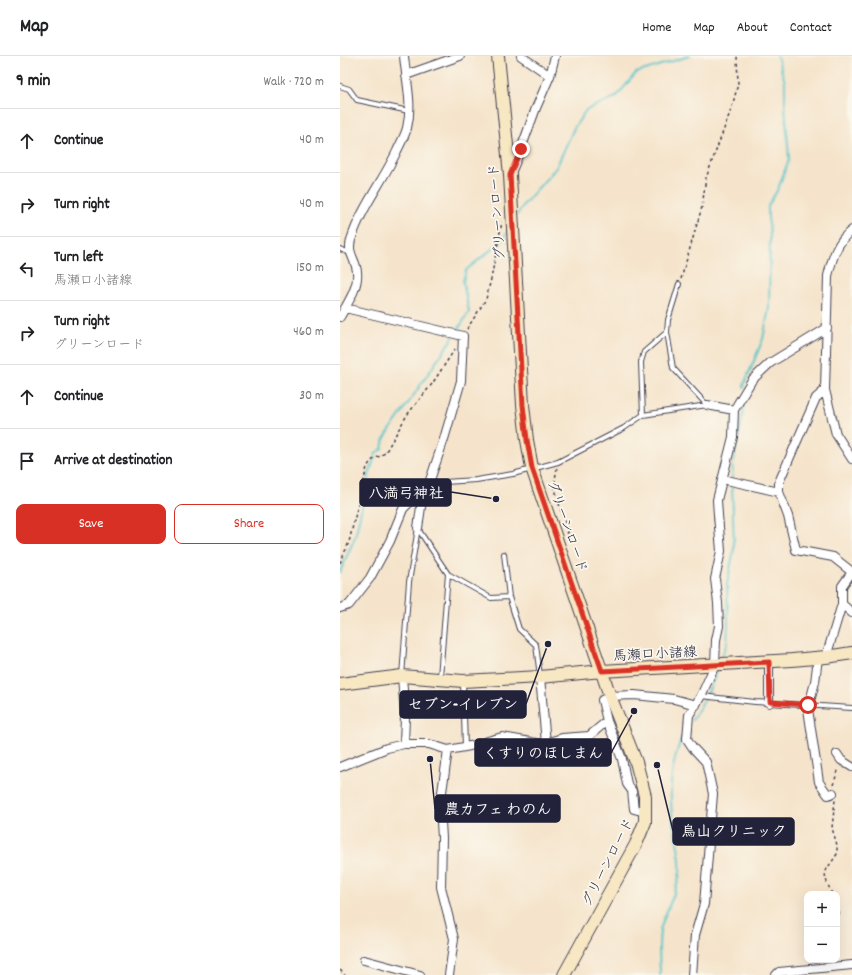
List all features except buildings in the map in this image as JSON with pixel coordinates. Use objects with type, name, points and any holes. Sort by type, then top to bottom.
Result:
[{"type":"street","points":[[340,317],[357,284],[357,271],[349,250],[351,241],[363,211],[390,164],[406,130],[409,111],[409,94],[404,56]]},
{"type":"street","points":[[406,75],[460,56]]},
{"type":"street","name":"グリーンロード","points":[[498,56],[510,175],[523,405],[532,468],[610,696],[636,762],[645,796],[646,822],[636,844],[564,975]]},
{"type":"street","points":[[521,56],[550,76]]},
{"type":"street","points":[[510,175],[550,76],[555,56]]},
{"type":"street","points":[[852,230],[837,247],[828,276],[825,390],[836,434],[852,458]]},
{"type":"street","points":[[345,308],[463,336],[461,381],[429,483],[423,493],[418,528]]},
{"type":"street","points":[[692,975],[695,935],[704,904],[713,794],[706,762],[687,739],[689,715],[701,696],[715,665],[716,640],[719,626],[715,579],[716,569],[722,551],[717,500],[733,437],[734,410],[752,380],[770,363],[827,328]]},
{"type":"street","points":[[825,390],[816,398],[779,482],[779,492],[788,516],[796,550],[833,557],[852,572],[842,586],[842,604],[822,657],[808,705],[819,782],[828,795],[833,793]]},
{"type":"street","points":[[706,404],[734,410]]},
{"type":"street","points":[[722,479],[779,492]]},
{"type":"street","points":[[340,608],[349,605],[370,578],[390,541],[403,509],[412,500],[423,493]]},
{"type":"street","points":[[842,604],[852,613]]},
{"type":"street","name":"馬瀬口小諸線","points":[[340,684],[402,676],[463,681],[540,677],[602,671],[769,662],[852,653]]},
{"type":"street","points":[[769,662],[770,702]]},
{"type":"street","points":[[402,676],[405,717],[404,744]]},
{"type":"street","points":[[540,677],[546,743]]},
{"type":"street","points":[[645,812],[634,809],[632,791],[626,784],[622,759],[607,721],[602,700],[610,696],[634,695],[666,698],[696,705]]},
{"type":"street","points":[[340,767],[387,748],[404,744],[429,744],[448,750],[466,747],[502,737],[542,744],[562,738],[589,736],[607,721]]},
{"type":"street","points":[[448,750],[440,806],[442,838],[441,887],[454,939],[449,975]]},
{"type":"street","points":[[839,757],[852,767]]},
{"type":"street","points":[[364,960],[420,975]]},
{"type":"street","points":[[776,975],[779,972],[852,965]]},
{"type":"lane","points":[[340,86],[349,89],[357,100],[409,111]]},
{"type":"lane","points":[[340,249],[350,253]]},
{"type":"lane","points":[[679,284],[668,320],[667,332],[673,368],[706,404]]},
{"type":"lane","points":[[643,415],[641,362],[644,352],[667,332]]},
{"type":"lane","points":[[429,483],[484,479],[513,474],[558,462],[624,428],[643,415],[706,404]]},
{"type":"lane","points":[[418,528],[448,574],[491,598],[509,597]]},
{"type":"lane","points":[[402,676],[409,582],[418,528]]},
{"type":"lane","points":[[504,554],[509,597],[519,629],[536,645],[540,677]]},
{"type":"lane","points":[[440,679],[448,574]]},
{"type":"lane","points":[[463,681],[466,747]]},
{"type":"lane","points":[[701,696],[852,708]]},
{"type":"path","points":[[679,284],[702,207],[706,178],[732,107],[738,84],[737,56]]},
{"type":"path","points":[[340,563],[349,542],[368,467],[371,461],[385,453],[407,415],[432,384],[486,299],[503,220]]},
{"type":"path","points":[[557,540],[565,536],[569,531],[561,511],[554,485],[558,462]]},
{"type":"path","points":[[831,891],[825,878],[824,871],[838,854],[832,828],[836,797],[833,793],[833,787],[839,757]]},
{"type":"path","points":[[340,970],[345,975]]},
{"type":"waterway","points":[[517,215],[524,204],[556,168],[574,128],[586,110],[616,97],[636,73],[689,56]]},
{"type":"waterway","points":[[744,388],[763,339],[769,308],[770,231],[768,206],[778,189],[789,159],[785,82],[777,56]]},
{"type":"waterway","points":[[457,331],[469,312],[463,281],[466,270],[502,241],[508,231]]},
{"type":"waterway","points":[[340,572],[355,537],[369,475],[376,453],[382,449],[384,439],[453,337]]},
{"type":"waterway","points":[[732,479],[733,464],[744,408],[744,400]]},
{"type":"waterway","points":[[721,659],[727,643],[727,584],[734,549],[732,483]]},
{"type":"waterway","points":[[692,720],[706,697],[718,669]]},
{"type":"waterway","points":[[660,975],[659,945],[661,927],[677,886],[680,872],[679,853],[672,809],[671,787],[673,765],[684,732]]},
{"type":"place","name":"八満弓神社","points":[[496,499]]},
{"type":"place","name":"セブン-イレブン","points":[[548,644]]},
{"type":"place","name":"くすりのほしまん","points":[[634,711]]},
{"type":"place","name":"農カフェ わのん","points":[[430,759]]},
{"type":"place","name":"烏山クリニック","points":[[657,765]]},
{"type":"route","points":[[521,149],[510,175],[523,405],[527,440],[532,468],[602,671],[769,662],[770,702],[808,705]]}]
